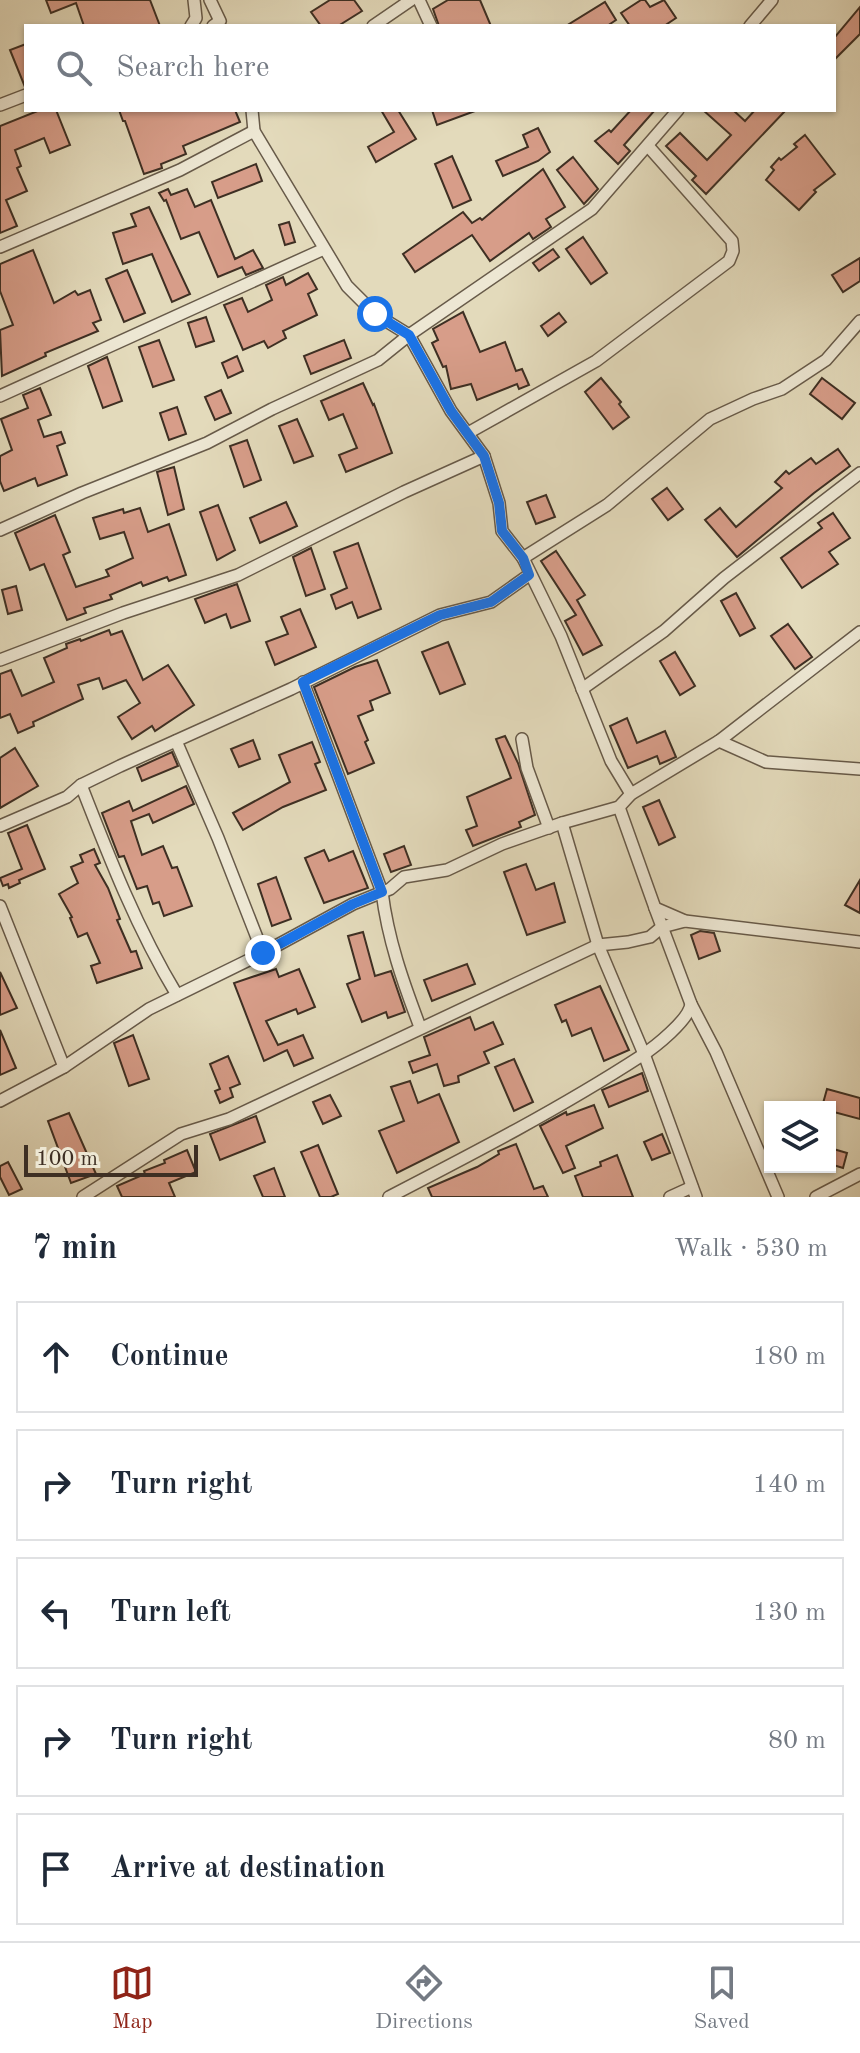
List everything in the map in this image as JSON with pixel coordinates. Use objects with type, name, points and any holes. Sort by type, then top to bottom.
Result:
[{"type":"street","points":[[192,24],[196,18],[194,0]]},
{"type":"street","points":[[210,0],[218,24]]},
{"type":"street","points":[[376,24],[411,0]]},
{"type":"street","points":[[419,0],[430,24]]},
{"type":"street","points":[[752,24],[772,0]]},
{"type":"street","points":[[0,105],[24,96]]},
{"type":"street","points":[[252,112],[254,131],[347,286],[375,314],[409,335],[451,411],[484,456],[499,503],[502,531],[523,558],[561,636],[611,761],[631,794]]},
{"type":"street","points":[[0,530],[207,443],[378,360],[409,335],[592,209],[676,112]]},
{"type":"street","points":[[0,247],[180,170],[254,131]]},
{"type":"street","points":[[468,433],[596,361],[729,261],[733,251],[732,241],[648,146]]},
{"type":"street","points":[[0,396],[324,249]]},
{"type":"street","points":[[523,558],[607,505],[710,419],[782,389],[826,360],[860,321]]},
{"type":"street","points":[[0,660],[123,613],[238,575],[389,499],[484,456]]},
{"type":"street","points":[[582,689],[664,631],[724,578],[860,473]]},
{"type":"street","points":[[0,826],[67,797],[81,785],[440,615],[491,602],[529,575]]},
{"type":"street","points":[[0,1101],[64,1067],[149,1009],[382,892],[404,877],[447,870],[502,844],[619,807],[631,794],[719,741],[860,632]]},
{"type":"street","points":[[303,682],[382,892],[390,941],[420,1027]]},
{"type":"street","points":[[522,739],[527,768],[549,828]]},
{"type":"street","points":[[176,741],[263,953]]},
{"type":"street","points":[[719,741],[766,762],[860,769]]},
{"type":"street","points":[[81,785],[114,870],[177,995]]},
{"type":"street","points":[[619,807],[691,1004],[716,1052],[778,1197]]},
{"type":"street","points":[[562,823],[598,945],[644,1054],[694,1192],[670,1197]]},
{"type":"street","points":[[0,906],[64,1067]]},
{"type":"street","points":[[655,908],[685,921],[860,942]]},
{"type":"street","points":[[83,1197],[181,1134],[229,1119],[598,945],[650,937],[662,927],[685,921]]},
{"type":"street","points":[[389,1197],[644,1054],[687,1016],[691,1004]]},
{"type":"street","points":[[816,1197],[860,1174]]},
{"type":"building","points":[[46,0],[150,0],[159,24],[83,24],[76,3],[51,13]]},
{"type":"building","points":[[330,0],[354,0],[362,11],[341,24],[320,24],[311,12]]},
{"type":"building","points":[[448,0],[480,0],[490,24],[438,24],[433,9]]},
{"type":"building","points":[[641,0],[645,0],[650,7],[664,0],[676,18],[667,24],[629,24],[621,13]]},
{"type":"building","points":[[605,2],[616,20],[610,24],[569,24]]},
{"type":"building","points":[[860,7],[860,34],[836,58],[836,36]]},
{"type":"building","points":[[24,45],[24,85],[10,50]]},
{"type":"building","points":[[35,112],[57,112],[70,145],[50,153],[44,138],[15,150],[21,166],[17,168],[27,191],[6,200],[17,226],[0,233],[0,126]]},
{"type":"building","points":[[120,112],[236,112],[240,122],[183,146],[186,154],[144,174]]},
{"type":"building","points":[[382,112],[399,112],[416,139],[376,162],[368,147],[394,132]]},
{"type":"building","points":[[433,112],[472,112],[437,125]]},
{"type":"building","points":[[629,112],[653,112],[624,145],[630,151],[618,164],[595,141],[609,130],[611,132]]},
{"type":"building","points":[[705,112],[735,112],[745,121],[753,112],[784,112],[706,194],[692,180],[696,176],[666,146],[680,133],[707,160],[731,135]]},
{"type":"building","points":[[538,128],[550,152],[538,161],[503,176],[496,161],[528,147],[523,135]]},
{"type":"building","points":[[805,135],[835,174],[814,190],[816,192],[799,210],[766,180],[774,170],[771,167],[797,147],[794,144]]},
{"type":"building","points":[[452,156],[471,200],[453,208],[435,164]]},
{"type":"building","points":[[573,157],[598,189],[584,204],[557,170]]},
{"type":"building","points":[[256,164],[262,181],[218,198],[212,182]]},
{"type":"building","points":[[543,169],[565,207],[546,219],[551,227],[533,239],[529,233],[490,261],[472,235],[415,272],[403,254],[463,212],[472,223],[480,218],[482,220]]},
{"type":"building","points":[[168,189],[171,195],[187,189],[195,207],[211,200],[235,259],[253,250],[263,268],[246,275],[242,267],[218,277],[199,232],[181,239],[166,200],[159,193]]},
{"type":"building","points":[[149,207],[190,294],[172,302],[152,254],[123,264],[113,233],[136,226],[131,214]]},
{"type":"building","points":[[289,222],[295,242],[285,245],[279,225]]},
{"type":"building","points":[[583,237],[607,273],[591,284],[566,249]]},
{"type":"building","points":[[553,249],[559,257],[539,271],[533,263]]},
{"type":"building","points":[[33,250],[54,303],[75,291],[78,295],[90,290],[101,320],[93,323],[98,331],[45,353],[46,356],[2,376],[0,330],[13,325],[0,291],[0,264]]},
{"type":"building","points":[[860,258],[860,281],[843,292],[832,275]]},
{"type":"building","points":[[127,270],[145,313],[124,322],[106,279]]},
{"type":"building","points":[[308,273],[317,289],[308,294],[317,315],[283,331],[286,338],[268,348],[264,341],[243,350],[224,305],[242,298],[248,312],[272,300],[266,285],[283,277],[286,285]]},
{"type":"building","points":[[463,312],[480,352],[505,342],[516,371],[522,369],[529,385],[519,389],[517,384],[477,400],[471,384],[451,389],[446,366],[443,367],[432,343],[438,340],[433,329]]},
{"type":"building","points":[[559,313],[566,322],[548,336],[541,326]]},
{"type":"building","points":[[206,317],[214,341],[196,347],[188,323]]},
{"type":"building","points":[[159,340],[174,380],[153,387],[139,347]]},
{"type":"building","points":[[344,340],[351,358],[311,374],[304,356]]},
{"type":"building","points":[[237,356],[243,371],[228,378],[222,363]]},
{"type":"building","points":[[107,357],[122,401],[103,408],[88,366]]},
{"type":"building","points":[[601,378],[629,417],[613,429],[585,392]]},
{"type":"building","points":[[822,378],[855,403],[842,419],[810,394]]},
{"type":"building","points":[[363,383],[392,453],[346,472],[339,455],[357,448],[343,414],[329,420],[321,401]]},
{"type":"building","points":[[40,388],[51,415],[38,420],[44,437],[61,432],[65,443],[57,446],[67,475],[38,486],[35,478],[4,491],[0,481],[0,456],[12,450],[1,419],[28,408],[23,395]]},
{"type":"building","points":[[221,390],[231,413],[215,420],[205,397]]},
{"type":"building","points":[[177,407],[186,434],[169,440],[160,413]]},
{"type":"building","points":[[297,419],[313,456],[294,463],[279,426]]},
{"type":"building","points":[[247,440],[261,480],[244,487],[230,446]]},
{"type":"building","points":[[838,449],[850,466],[737,557],[705,520],[720,508],[736,527],[782,488],[775,482],[786,471],[789,474],[811,458],[816,464]]},
{"type":"building","points":[[174,467],[184,509],[168,515],[157,472]]},
{"type":"building","points":[[667,488],[683,509],[668,520],[652,499]]},
{"type":"building","points":[[546,495],[555,517],[536,524],[527,502]]},
{"type":"building","points":[[286,502],[297,526],[260,543],[250,518]]},
{"type":"building","points":[[218,505],[235,550],[217,560],[200,512]]},
{"type":"building","points":[[140,508],[148,532],[169,524],[186,575],[169,581],[167,577],[143,586],[141,582],[110,595],[112,599],[84,608],[86,613],[67,620],[44,564],[30,570],[15,533],[55,515],[70,552],[63,555],[76,587],[109,576],[106,570],[133,558],[124,532],[100,539],[93,518],[123,509],[124,513]]},
{"type":"building","points":[[833,513],[850,538],[829,552],[838,564],[802,588],[781,558],[822,528],[818,523]]},
{"type":"building","points":[[358,543],[381,609],[358,618],[352,602],[336,609],[331,595],[347,588],[334,552]]},
{"type":"building","points":[[311,548],[325,589],[306,596],[293,557]]},
{"type":"building","points":[[556,551],[585,595],[577,600],[602,645],[583,655],[565,621],[576,615],[541,561]]},
{"type":"building","points":[[237,584],[250,621],[231,628],[226,614],[205,623],[195,599]]},
{"type":"building","points":[[16,586],[22,610],[8,614],[2,590]]},
{"type":"building","points":[[736,593],[755,628],[740,636],[721,601]]},
{"type":"building","points":[[300,609],[316,647],[275,665],[266,642],[288,634],[281,617]]},
{"type":"building","points":[[788,624],[812,657],[795,669],[771,636]]},
{"type":"building","points":[[109,630],[111,635],[122,631],[143,680],[168,665],[194,705],[155,731],[152,726],[132,739],[118,717],[140,703],[126,680],[103,689],[99,678],[78,685],[83,699],[33,722],[34,726],[18,733],[10,714],[0,718],[0,674],[11,670],[22,696],[54,682],[44,658],[67,648],[66,644]]},
{"type":"building","points":[[448,642],[465,684],[440,694],[422,652]]},
{"type":"building","points":[[675,652],[695,686],[680,695],[660,661]]},
{"type":"building","points":[[377,660],[390,693],[370,701],[373,710],[358,716],[374,763],[348,774],[314,687]]},
{"type":"building","points":[[627,718],[637,743],[665,731],[676,757],[660,764],[657,756],[628,768],[610,726]]},
{"type":"building","points":[[505,736],[518,763],[535,815],[519,822],[521,827],[473,846],[466,830],[477,826],[467,797],[511,778],[496,739]]},
{"type":"building","points":[[253,740],[260,759],[239,767],[231,749]]},
{"type":"building","points":[[312,742],[320,762],[315,764],[326,790],[283,807],[243,830],[233,813],[290,782],[279,755]]},
{"type":"building","points":[[15,748],[38,786],[0,808],[0,758]]},
{"type":"building","points":[[172,752],[178,766],[142,781],[137,768]]},
{"type":"building","points":[[186,786],[194,804],[153,823],[149,814],[131,821],[142,855],[163,846],[172,868],[177,867],[192,906],[164,916],[159,902],[153,904],[147,886],[137,889],[124,856],[119,857],[102,813],[129,801],[133,811]]},
{"type":"building","points":[[659,800],[675,837],[659,845],[643,807]]},
{"type":"building","points":[[27,825],[45,869],[19,880],[20,883],[9,888],[8,884],[3,886],[0,878],[22,869],[8,833]]},
{"type":"building","points":[[404,846],[411,865],[391,872],[384,854]]},
{"type":"building","points":[[94,849],[100,863],[95,865],[108,888],[120,919],[117,920],[131,952],[136,951],[142,968],[97,983],[91,966],[100,963],[87,933],[78,937],[72,917],[59,894],[78,883],[71,867],[83,862],[80,855]]},
{"type":"building","points":[[324,850],[329,861],[353,851],[368,888],[324,903],[305,858]]},
{"type":"building","points":[[526,864],[536,890],[554,883],[565,922],[527,935],[504,872]]},
{"type":"building","points":[[276,877],[291,919],[272,926],[258,884]]},
{"type":"building","points":[[860,880],[860,913],[845,905]]},
{"type":"building","points":[[700,931],[714,933],[720,951],[699,959],[691,935]]},
{"type":"building","points":[[363,932],[375,976],[391,971],[405,1012],[388,1018],[386,1012],[362,1022],[347,984],[360,979],[348,936]]},
{"type":"building","points":[[467,964],[475,984],[432,1001],[424,980]]},
{"type":"building","points":[[276,969],[279,977],[299,969],[315,1007],[298,1014],[296,1009],[266,1021],[278,1045],[303,1035],[313,1058],[294,1066],[287,1050],[264,1061],[234,983]]},
{"type":"building","points":[[0,972],[17,1008],[0,1015]]},
{"type":"building","points":[[600,986],[629,1050],[604,1061],[591,1028],[572,1036],[566,1020],[562,1022],[555,1005]]},
{"type":"building","points":[[470,1017],[475,1030],[493,1022],[503,1044],[484,1052],[489,1063],[458,1076],[459,1082],[444,1086],[437,1064],[413,1073],[409,1062],[430,1055],[424,1037]]},
{"type":"building","points":[[0,1030],[16,1068],[0,1075]]},
{"type":"building","points":[[133,1035],[149,1079],[129,1086],[114,1043]]},
{"type":"building","points":[[228,1056],[240,1084],[230,1088],[233,1097],[220,1103],[215,1091],[220,1089],[210,1064]]},
{"type":"building","points":[[514,1059],[533,1102],[514,1111],[495,1067]]},
{"type":"building","points":[[642,1073],[648,1091],[609,1107],[602,1090]]},
{"type":"building","points":[[410,1081],[418,1103],[439,1094],[459,1142],[397,1173],[379,1131],[404,1121],[391,1087]]},
{"type":"building","points":[[827,1089],[860,1098],[860,1119],[836,1113],[836,1101],[824,1101]]},
{"type":"building","points":[[330,1095],[341,1116],[323,1124],[313,1102]]},
{"type":"building","points":[[594,1105],[603,1128],[566,1146],[575,1168],[563,1173],[540,1126],[566,1112],[567,1115]]},
{"type":"building","points":[[69,1113],[96,1174],[71,1183],[48,1121]]},
{"type":"building","points":[[256,1116],[265,1142],[220,1160],[210,1134]]},
{"type":"building","points":[[662,1134],[670,1153],[652,1160],[644,1142]]},
{"type":"building","points":[[516,1144],[534,1189],[543,1186],[548,1197],[432,1197],[428,1188],[477,1167],[499,1154],[498,1151]]},
{"type":"building","points":[[318,1145],[338,1194],[331,1197],[320,1197],[301,1152]]},
{"type":"building","points":[[187,1150],[196,1172],[169,1183],[175,1197],[122,1197],[117,1186]]},
{"type":"building","points":[[836,1150],[847,1153],[843,1168],[836,1166]]},
{"type":"building","points":[[617,1155],[633,1197],[583,1197],[575,1176],[601,1166],[600,1162]]},
{"type":"building","points":[[8,1162],[22,1189],[9,1195],[0,1177],[0,1166]]},
{"type":"building","points":[[274,1168],[285,1197],[263,1197],[254,1176]]},
{"type":"route","points":[[263,953],[353,904],[382,892],[303,682],[440,615],[473,604],[491,602],[529,575],[523,558],[502,531],[499,503],[484,456],[451,411],[409,335],[375,314]]}]
